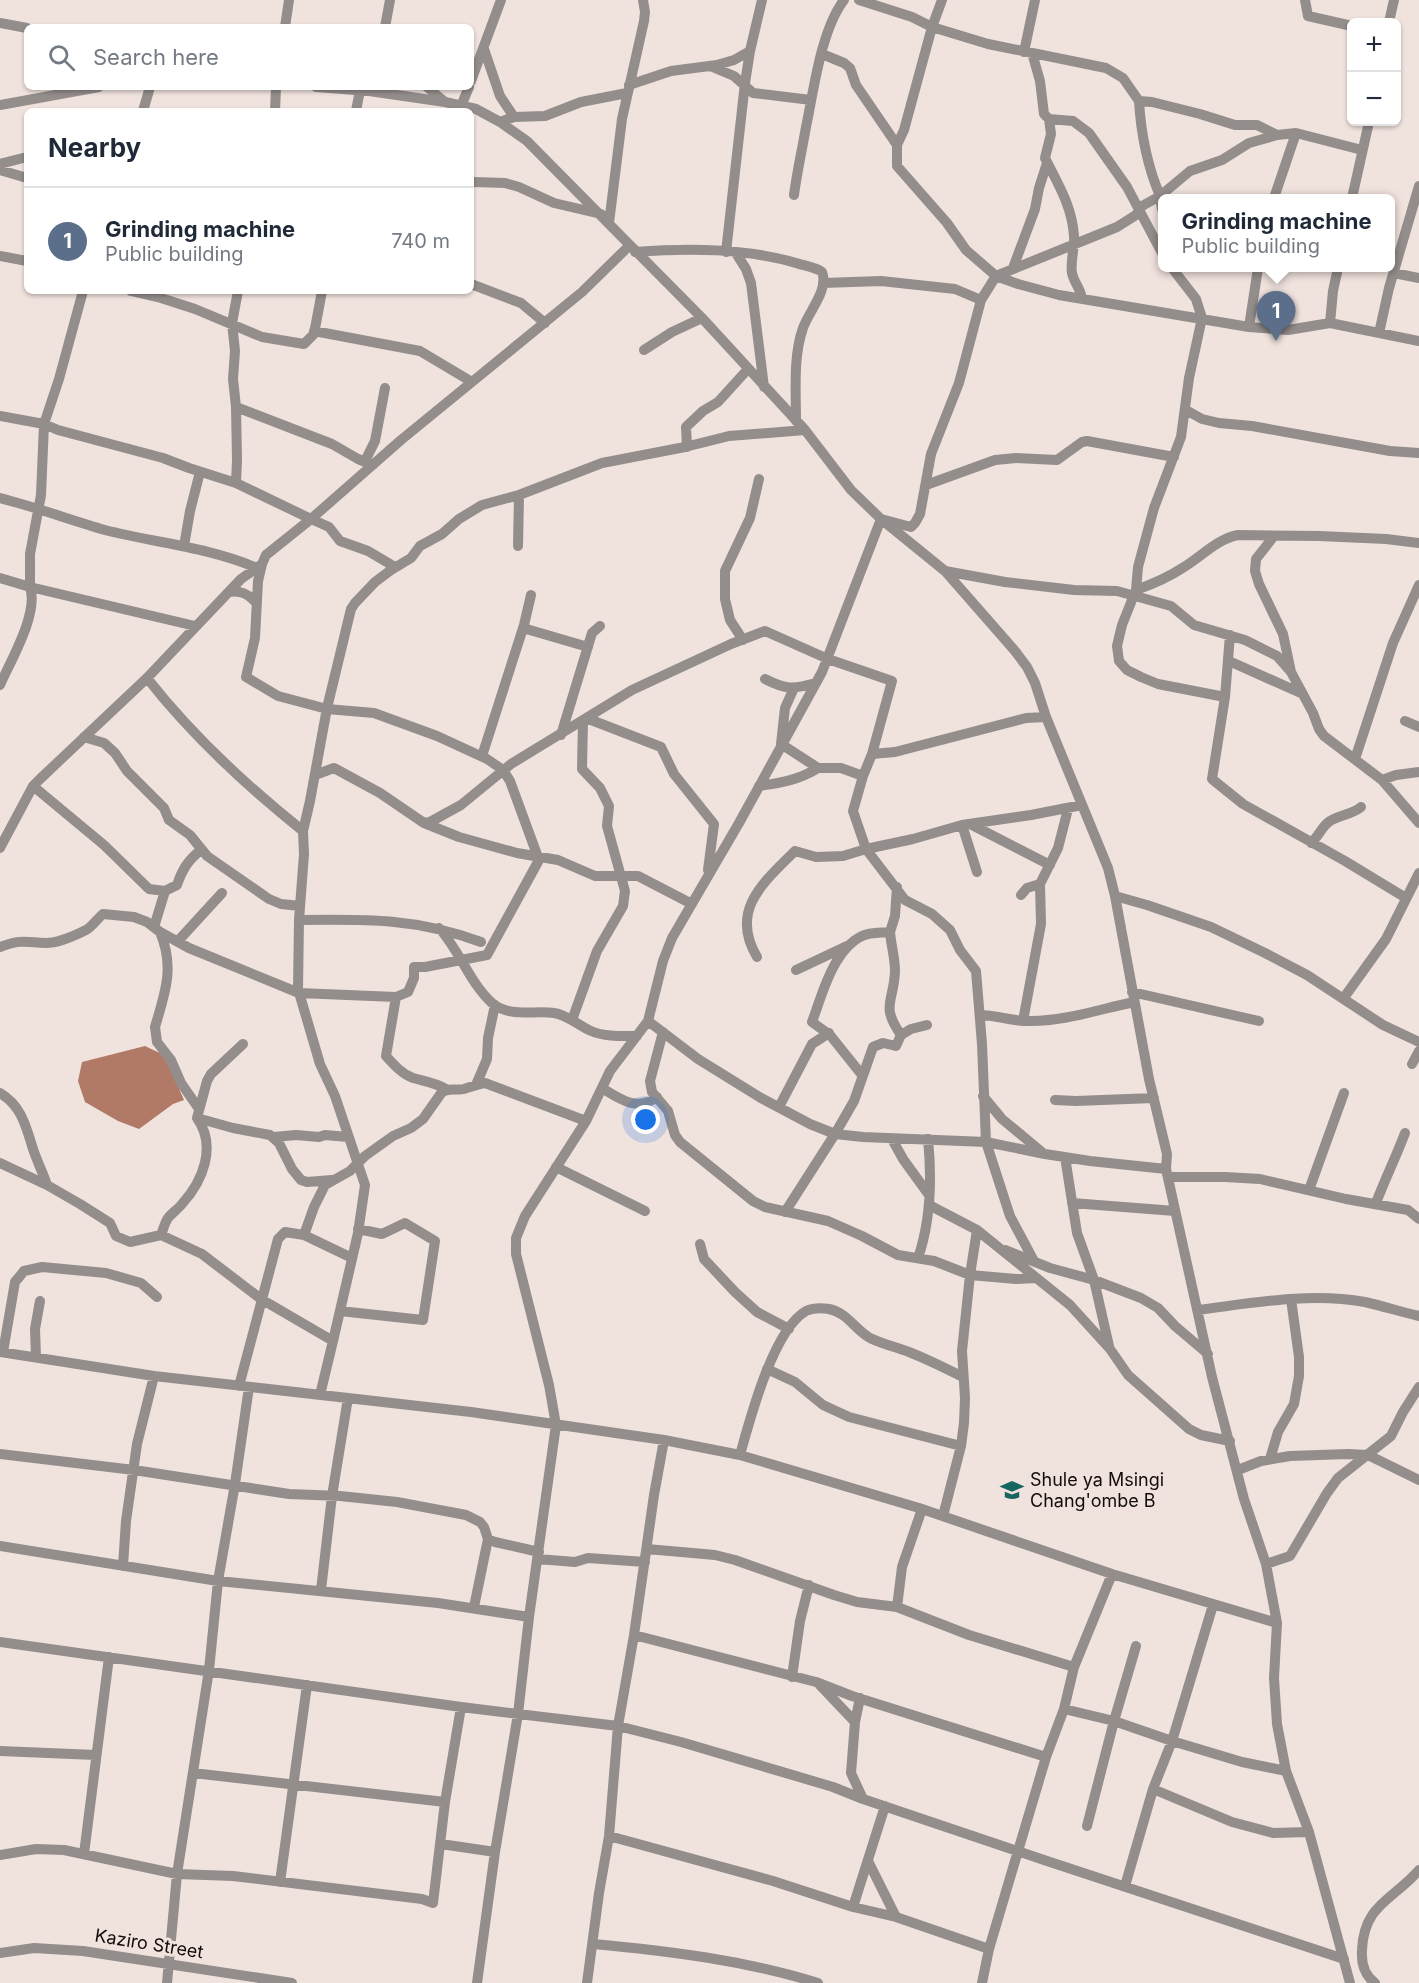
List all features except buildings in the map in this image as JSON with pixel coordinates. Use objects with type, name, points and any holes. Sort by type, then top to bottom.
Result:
[{"type":"street","points":[[285,24],[289,0]]},
{"type":"street","points":[[386,24],[390,0]]},
{"type":"street","points":[[474,73],[501,0]]},
{"type":"street","points":[[605,219],[628,89],[644,21],[643,0]]},
{"type":"street","points":[[762,0],[750,51],[745,87],[731,253],[746,269],[750,283],[764,387]]},
{"type":"street","points":[[794,195],[815,77],[836,11],[844,0]]},
{"type":"street","points":[[859,0],[912,17],[932,27],[988,44],[1106,68],[1123,78],[1139,101],[1142,135],[1149,170],[1159,194]]},
{"type":"street","points":[[942,0],[932,27],[904,130],[897,145],[897,166],[947,223],[966,250],[996,276],[1082,299],[1249,327],[1288,330],[1330,323],[1419,341]]},
{"type":"street","points":[[1305,0],[1308,16],[1347,25]]},
{"type":"street","points":[[1390,18],[1394,0]]},
{"type":"street","points":[[1033,3],[1028,52],[1040,81],[1044,114],[1049,119],[1051,134],[1045,155],[1069,207],[1074,243],[1072,271],[1081,290],[1082,299]]},
{"type":"street","points":[[0,23],[24,27]]},
{"type":"street","points":[[483,49],[500,96],[514,117]]},
{"type":"street","points":[[500,122],[514,117],[545,116],[581,102],[628,89],[671,71],[727,62],[750,51]]},
{"type":"street","points":[[822,54],[850,68],[856,86],[897,145]]},
{"type":"street","points":[[710,66],[734,76],[753,93],[811,100]]},
{"type":"street","points":[[0,105],[82,90]]},
{"type":"street","points":[[144,108],[149,90]]},
{"type":"street","points":[[275,108],[276,90]]},
{"type":"street","points":[[357,108],[366,90]]},
{"type":"street","points":[[372,90],[471,108]]},
{"type":"street","points":[[431,90],[445,102]]},
{"type":"street","points":[[461,106],[468,90]]},
{"type":"street","points":[[1139,101],[1152,102],[1235,125],[1257,125],[1277,135]]},
{"type":"street","points":[[474,109],[500,122],[527,141],[702,318],[796,420],[851,490],[881,519],[945,571],[995,627],[1027,667],[1035,683],[1046,717],[1108,868],[1115,896],[1133,997],[1167,1154],[1167,1173],[1175,1211],[1244,1499],[1266,1564],[1276,1623],[1274,1678],[1277,1724],[1286,1771],[1309,1832],[1350,1983]]},
{"type":"street","points":[[1049,119],[1073,121],[1089,133],[1120,177],[1158,245]]},
{"type":"street","points":[[1353,194],[1368,126]]},
{"type":"street","points":[[1275,194],[1296,133]]},
{"type":"street","points":[[1162,194],[1190,171],[1222,160],[1250,143],[1277,135],[1296,133],[1362,150]]},
{"type":"street","points":[[0,164],[24,158]]},
{"type":"street","points":[[1013,268],[1035,209],[1047,163]]},
{"type":"street","points":[[0,170],[24,177]]},
{"type":"street","points":[[474,182],[505,183],[554,203],[605,219]]},
{"type":"street","points":[[1395,270],[1419,186]]},
{"type":"street","points":[[881,519],[911,527],[920,514],[931,454],[959,383],[981,300],[996,276],[1117,227],[1140,211],[1142,206],[1158,197]]},
{"type":"street","points":[[0,848],[33,786],[147,678],[241,579],[259,566],[266,555],[311,519],[369,463],[472,382],[632,249],[680,249],[781,259],[816,268],[824,274],[823,283],[802,328],[798,345],[796,420]]},
{"type":"street","points":[[0,256],[24,260]]},
{"type":"street","points":[[1176,272],[1196,299],[1202,318],[1181,436],[1150,520],[1138,567],[1135,593],[1122,625],[1117,646],[1119,661],[1127,670],[1158,684],[1225,697]]},
{"type":"street","points":[[1249,327],[1257,272]]},
{"type":"street","points":[[1330,323],[1337,272]]},
{"type":"street","points":[[1379,333],[1394,273],[1419,278]]},
{"type":"street","points":[[823,283],[881,281],[955,289],[981,300]]},
{"type":"street","points":[[474,285],[521,303],[545,322]]},
{"type":"street","points":[[0,685],[28,624],[32,601],[30,554],[42,486],[44,424],[82,294]]},
{"type":"street","points":[[161,294],[262,337],[304,344],[315,331],[321,294]]},
{"type":"street","points":[[236,483],[236,407],[233,379],[235,351],[232,323],[237,294]]},
{"type":"street","points":[[644,350],[672,332],[702,318]]},
{"type":"street","points":[[315,331],[420,351],[472,382]]},
{"type":"street","points":[[687,447],[686,427],[703,411],[718,402],[748,369]]},
{"type":"street","points":[[369,463],[385,388]]},
{"type":"street","points":[[236,407],[332,444],[369,463]]},
{"type":"street","points":[[1185,410],[1202,419],[1219,423],[1252,426],[1390,451],[1419,453]]},
{"type":"street","points":[[0,416],[44,424],[58,430],[163,458],[236,483],[328,527],[340,541],[368,551],[395,567]]},
{"type":"street","points":[[320,1395],[358,1230],[365,1185],[335,1096],[320,1064],[299,993],[299,920],[304,854],[303,831],[327,709],[351,609],[375,582],[411,558],[420,546],[442,534],[482,505],[519,495],[602,464],[729,436],[804,430]]},
{"type":"street","points":[[926,485],[995,460],[1025,458],[1057,460],[1082,442],[1088,441],[1174,457]]},
{"type":"street","points":[[184,546],[200,472]]},
{"type":"street","points":[[743,640],[730,620],[725,600],[725,571],[750,518],[759,479]]},
{"type":"street","points":[[518,546],[519,495]]},
{"type":"street","points":[[0,498],[105,530],[184,546],[259,566]]},
{"type":"street","points":[[477,1983],[495,1851],[518,1713],[556,1425],[549,1385],[516,1254],[516,1238],[525,1216],[586,1121],[610,1071],[648,1021],[663,961],[672,938],[828,659],[881,519]]},
{"type":"street","points":[[1274,536],[1256,558],[1255,571],[1283,634],[1291,672]]},
{"type":"street","points":[[1135,593],[1183,568],[1229,537],[1319,536],[1419,543]]},
{"type":"street","points":[[0,946],[14,941],[28,940],[47,943],[61,940],[87,930],[102,914],[134,917],[211,957],[299,993],[396,997],[408,992],[414,978],[414,967],[487,955],[539,860],[518,800],[503,770],[482,756],[437,736],[374,713],[327,709],[278,696],[246,677],[255,638],[259,566]]},
{"type":"street","points":[[945,571],[1074,590],[1135,593],[1171,606],[1194,625],[1252,642],[1277,656],[1291,672],[1324,736],[1382,780],[1419,823]]},
{"type":"street","points":[[0,578],[195,626]]},
{"type":"street","points":[[1355,759],[1393,643],[1419,585]]},
{"type":"street","points":[[229,592],[236,591],[249,595],[257,604]]},
{"type":"street","points":[[482,756],[523,628],[531,595]]},
{"type":"street","points":[[561,735],[592,633],[600,626]]},
{"type":"street","points":[[523,628],[588,647]]},
{"type":"street","points":[[424,823],[461,805],[503,770],[632,690],[765,631],[828,659],[892,681],[872,754],[853,811],[866,849],[905,900],[932,914],[950,930],[976,972],[984,1073],[982,1095],[986,1142],[1010,1216],[1034,1260]]},
{"type":"street","points":[[1230,635],[1225,697],[1212,779],[1243,804],[1406,898]]},
{"type":"street","points":[[1228,661],[1303,694]]},
{"type":"street","points":[[147,678],[178,715],[239,776],[303,831]]},
{"type":"street","points":[[765,679],[779,686],[794,688],[816,683]]},
{"type":"street","points":[[781,744],[785,708],[794,688]]},
{"type":"street","points":[[872,754],[895,752],[1026,718],[1046,717]]},
{"type":"street","points":[[572,1020],[597,951],[623,906],[625,891],[607,826],[609,806],[600,788],[582,769],[585,719]]},
{"type":"street","points":[[585,719],[661,747],[674,774],[714,824],[707,876]]},
{"type":"street","points":[[1405,721],[1419,727]]},
{"type":"street","points":[[84,737],[104,743],[115,753],[127,771],[164,808],[169,820],[190,835],[207,856],[269,899],[281,904],[300,906]]},
{"type":"street","points":[[781,744],[818,768]]},
{"type":"street","points":[[315,775],[334,768],[380,794],[424,823],[459,837],[517,853],[558,860],[595,876],[638,876],[692,903]]},
{"type":"street","points":[[759,786],[781,783],[806,775],[818,768],[841,768],[863,776]]},
{"type":"street","points":[[1382,780],[1396,775],[1419,772]]},
{"type":"street","points":[[33,786],[104,845],[149,889],[165,891],[177,885],[182,870],[201,850]]},
{"type":"street","points":[[757,957],[748,935],[748,913],[751,901],[759,889],[795,851],[816,857],[843,856],[966,824],[1082,806]]},
{"type":"street","points":[[1311,843],[1319,836],[1326,824],[1361,807]]},
{"type":"street","points":[[1023,1021],[1041,924],[1040,884],[1058,848],[1068,809]]},
{"type":"street","points":[[966,824],[1050,864]]},
{"type":"street","points":[[966,824],[977,872]]},
{"type":"street","points":[[1343,999],[1386,939],[1419,873]]},
{"type":"street","points":[[1021,895],[1027,888],[1040,884]]},
{"type":"street","points":[[897,887],[895,916],[890,932],[895,970],[888,1011],[901,1035]]},
{"type":"street","points":[[161,1235],[168,1218],[192,1192],[205,1166],[207,1154],[204,1128],[198,1114],[171,1060],[157,1042],[155,1034],[168,980],[165,943],[157,929],[165,891]]},
{"type":"street","points":[[178,941],[222,893]]},
{"type":"street","points":[[1115,896],[1211,927],[1307,975],[1383,1025],[1419,1042]]},
{"type":"street","points":[[299,920],[382,920],[439,928],[481,942]]},
{"type":"street","points":[[439,928],[482,991],[495,1005],[526,1014],[558,1014],[593,1032],[614,1036],[637,1036]]},
{"type":"street","points":[[796,969],[864,935],[890,932]]},
{"type":"street","points":[[848,945],[830,974],[812,1022],[829,1033],[862,1075]]},
{"type":"street","points":[[396,997],[386,1056],[410,1077],[440,1085],[446,1089]]},
{"type":"street","points":[[980,1015],[994,1015],[1023,1021],[1042,1020],[1082,1013],[1133,997],[1259,1021]]},
{"type":"street","points":[[477,1085],[487,1059],[488,1038],[495,1005]]},
{"type":"street","points":[[648,1021],[698,1059],[810,1124],[835,1134],[892,1139],[986,1142],[1045,1154],[1167,1173],[1260,1179],[1346,1199],[1408,1210],[1419,1218]]},
{"type":"street","points":[[785,1212],[854,1101],[873,1047],[883,1043],[896,1046],[901,1035],[911,1029],[927,1025]]},
{"type":"street","points":[[663,1032],[650,1081],[652,1092],[668,1111],[675,1135],[680,1142],[753,1201],[765,1207],[821,1219],[862,1236],[898,1255],[918,1257],[970,1275],[1016,1279],[1036,1278]]},
{"type":"street","points":[[779,1107],[812,1044],[829,1033]]},
{"type":"street","points":[[198,1114],[204,1088],[211,1074],[243,1044]]},
{"type":"street","points":[[1412,1064],[1419,1051]]},
{"type":"street","points":[[304,1235],[319,1194],[325,1185],[343,1176],[388,1140],[423,1119],[446,1089],[461,1090],[485,1083],[586,1121]]},
{"type":"street","points":[[602,1088],[623,1100],[640,1105],[649,1103],[657,1097]]},
{"type":"street","points":[[0,1092],[16,1106],[27,1128],[48,1185]]},
{"type":"street","points":[[1309,1190],[1344,1094]]},
{"type":"street","points":[[982,1095],[1002,1119],[1045,1154]]},
{"type":"street","points":[[1054,1100],[1154,1098]]},
{"type":"street","points":[[198,1114],[274,1137],[296,1135],[348,1137]]},
{"type":"street","points":[[1376,1203],[1405,1133]]},
{"type":"street","points":[[274,1137],[284,1150],[296,1176],[301,1180],[307,1182],[333,1180]]},
{"type":"street","points":[[892,1139],[929,1200],[977,1230],[1070,1305],[1110,1349],[1128,1375],[1189,1429],[1201,1435],[1230,1441]]},
{"type":"street","points":[[918,1257],[924,1240],[929,1200],[928,1139]]},
{"type":"street","points":[[1065,1157],[1081,1247],[1094,1280],[1110,1349]]},
{"type":"street","points":[[0,1163],[48,1185],[110,1223],[116,1236],[130,1242],[161,1235],[202,1254],[261,1299],[333,1341]]},
{"type":"street","points":[[556,1167],[645,1211]]},
{"type":"street","points":[[1072,1203],[1175,1211]]},
{"type":"street","points":[[340,1311],[423,1320],[435,1241],[405,1223],[382,1234],[358,1230]]},
{"type":"street","points":[[943,1516],[961,1446],[965,1398],[963,1351],[977,1230]]},
{"type":"street","points":[[167,1983],[177,1874],[208,1670],[218,1581],[235,1484],[244,1387],[261,1299],[278,1239],[285,1232],[304,1235],[352,1258]]},
{"type":"street","points":[[700,1244],[704,1259],[740,1297],[757,1312],[789,1329]]},
{"type":"street","points":[[999,1248],[1050,1268],[1094,1280],[1141,1298],[1158,1308],[1208,1354]]},
{"type":"street","points":[[157,1297],[141,1282],[106,1273],[42,1267],[24,1271],[15,1282],[2,1352],[154,1376],[471,1412],[664,1440],[740,1455],[922,1509],[1112,1574],[1276,1623]]},
{"type":"street","points":[[1198,1310],[1310,1298],[1364,1302],[1419,1316]]},
{"type":"street","points":[[1270,1459],[1278,1432],[1294,1404],[1299,1376],[1299,1358],[1291,1299]]},
{"type":"street","points":[[36,1357],[35,1329],[40,1301]]},
{"type":"street","points":[[740,1455],[767,1369],[789,1329],[796,1319],[808,1310],[819,1308],[843,1314],[859,1331],[871,1338],[909,1352],[963,1377]]},
{"type":"street","points":[[767,1369],[795,1382],[823,1405],[849,1417],[961,1446]]},
{"type":"street","points":[[123,1566],[136,1444],[154,1376]]},
{"type":"street","points":[[1266,1564],[1290,1556],[1332,1485],[1391,1436],[1402,1412],[1418,1392]]},
{"type":"street","points":[[321,1590],[332,1496],[348,1398]]},
{"type":"street","points":[[586,1983],[609,1836],[618,1726],[664,1440]]},
{"type":"street","points":[[0,1454],[134,1470],[289,1494],[397,1502],[466,1515],[480,1522],[488,1539],[474,1607]]},
{"type":"street","points":[[1238,1470],[1270,1459],[1306,1455],[1368,1455],[1419,1480]]},
{"type":"street","points":[[897,1607],[903,1567],[922,1509]]},
{"type":"street","points":[[488,1539],[538,1556],[575,1562],[588,1558],[645,1562]]},
{"type":"street","points":[[0,1546],[218,1581],[474,1607],[529,1617]]},
{"type":"street","points":[[647,1549],[715,1555],[735,1560],[845,1599],[897,1607],[969,1635],[1074,1667]]},
{"type":"street","points":[[982,1983],[989,1949],[1046,1757],[1064,1709],[1074,1667],[1112,1574]]},
{"type":"street","points":[[792,1677],[800,1621],[809,1586]]},
{"type":"street","points":[[1125,1886],[1153,1789],[1172,1741],[1213,1605]]},
{"type":"street","points":[[634,1635],[816,1682],[1046,1757]]},
{"type":"street","points":[[0,1642],[460,1707],[618,1726],[681,1742],[833,1787],[863,1799],[1344,1959]]},
{"type":"street","points":[[1087,1826],[1114,1720],[1137,1646]]},
{"type":"street","points":[[84,1854],[95,1782],[96,1755],[109,1657]]},
{"type":"street","points":[[816,1682],[855,1722]]},
{"type":"street","points":[[280,1882],[307,1685]]},
{"type":"street","points":[[860,1698],[850,1773],[863,1799]]},
{"type":"street","points":[[0,1855],[36,1849],[64,1850],[177,1874],[233,1876],[422,1899],[433,1903],[445,1802],[460,1707]]},
{"type":"street","points":[[1064,1709],[1114,1720],[1172,1741],[1242,1762],[1286,1771]]},
{"type":"street","points":[[0,1751],[96,1755]]},
{"type":"street","points":[[193,1773],[445,1802]]},
{"type":"street","points":[[833,1787],[850,1773]]},
{"type":"street","points":[[1153,1789],[1232,1822],[1273,1833],[1309,1832]]},
{"type":"street","points":[[853,1907],[885,1806]]},
{"type":"street","points":[[609,1836],[773,1881],[853,1907],[896,1917],[989,1949]]},
{"type":"street","points":[[441,1844],[495,1851]]},
{"type":"street","points":[[868,1861],[896,1917]]},
{"type":"street","points":[[1375,1983],[1363,1971],[1361,1954],[1366,1923],[1378,1907],[1419,1870]]},
{"type":"street","points":[[592,1944],[697,1955],[770,1970],[818,1983]]},
{"type":"street","name":"Kaziro Street","points":[[0,1953],[34,1948],[83,1951],[292,1983]]},
{"type":"shaded area","points":[[145,1046],[164,1055],[184,1100],[173,1104],[139,1129],[118,1121],[85,1102],[78,1081],[82,1062]]},
{"type":"place","name":"Grinding machine","points":[[1276,341]]},
{"type":"place","name":"Shule ya Msingi Chang'ombe B","points":[[1012,1490]]}]
